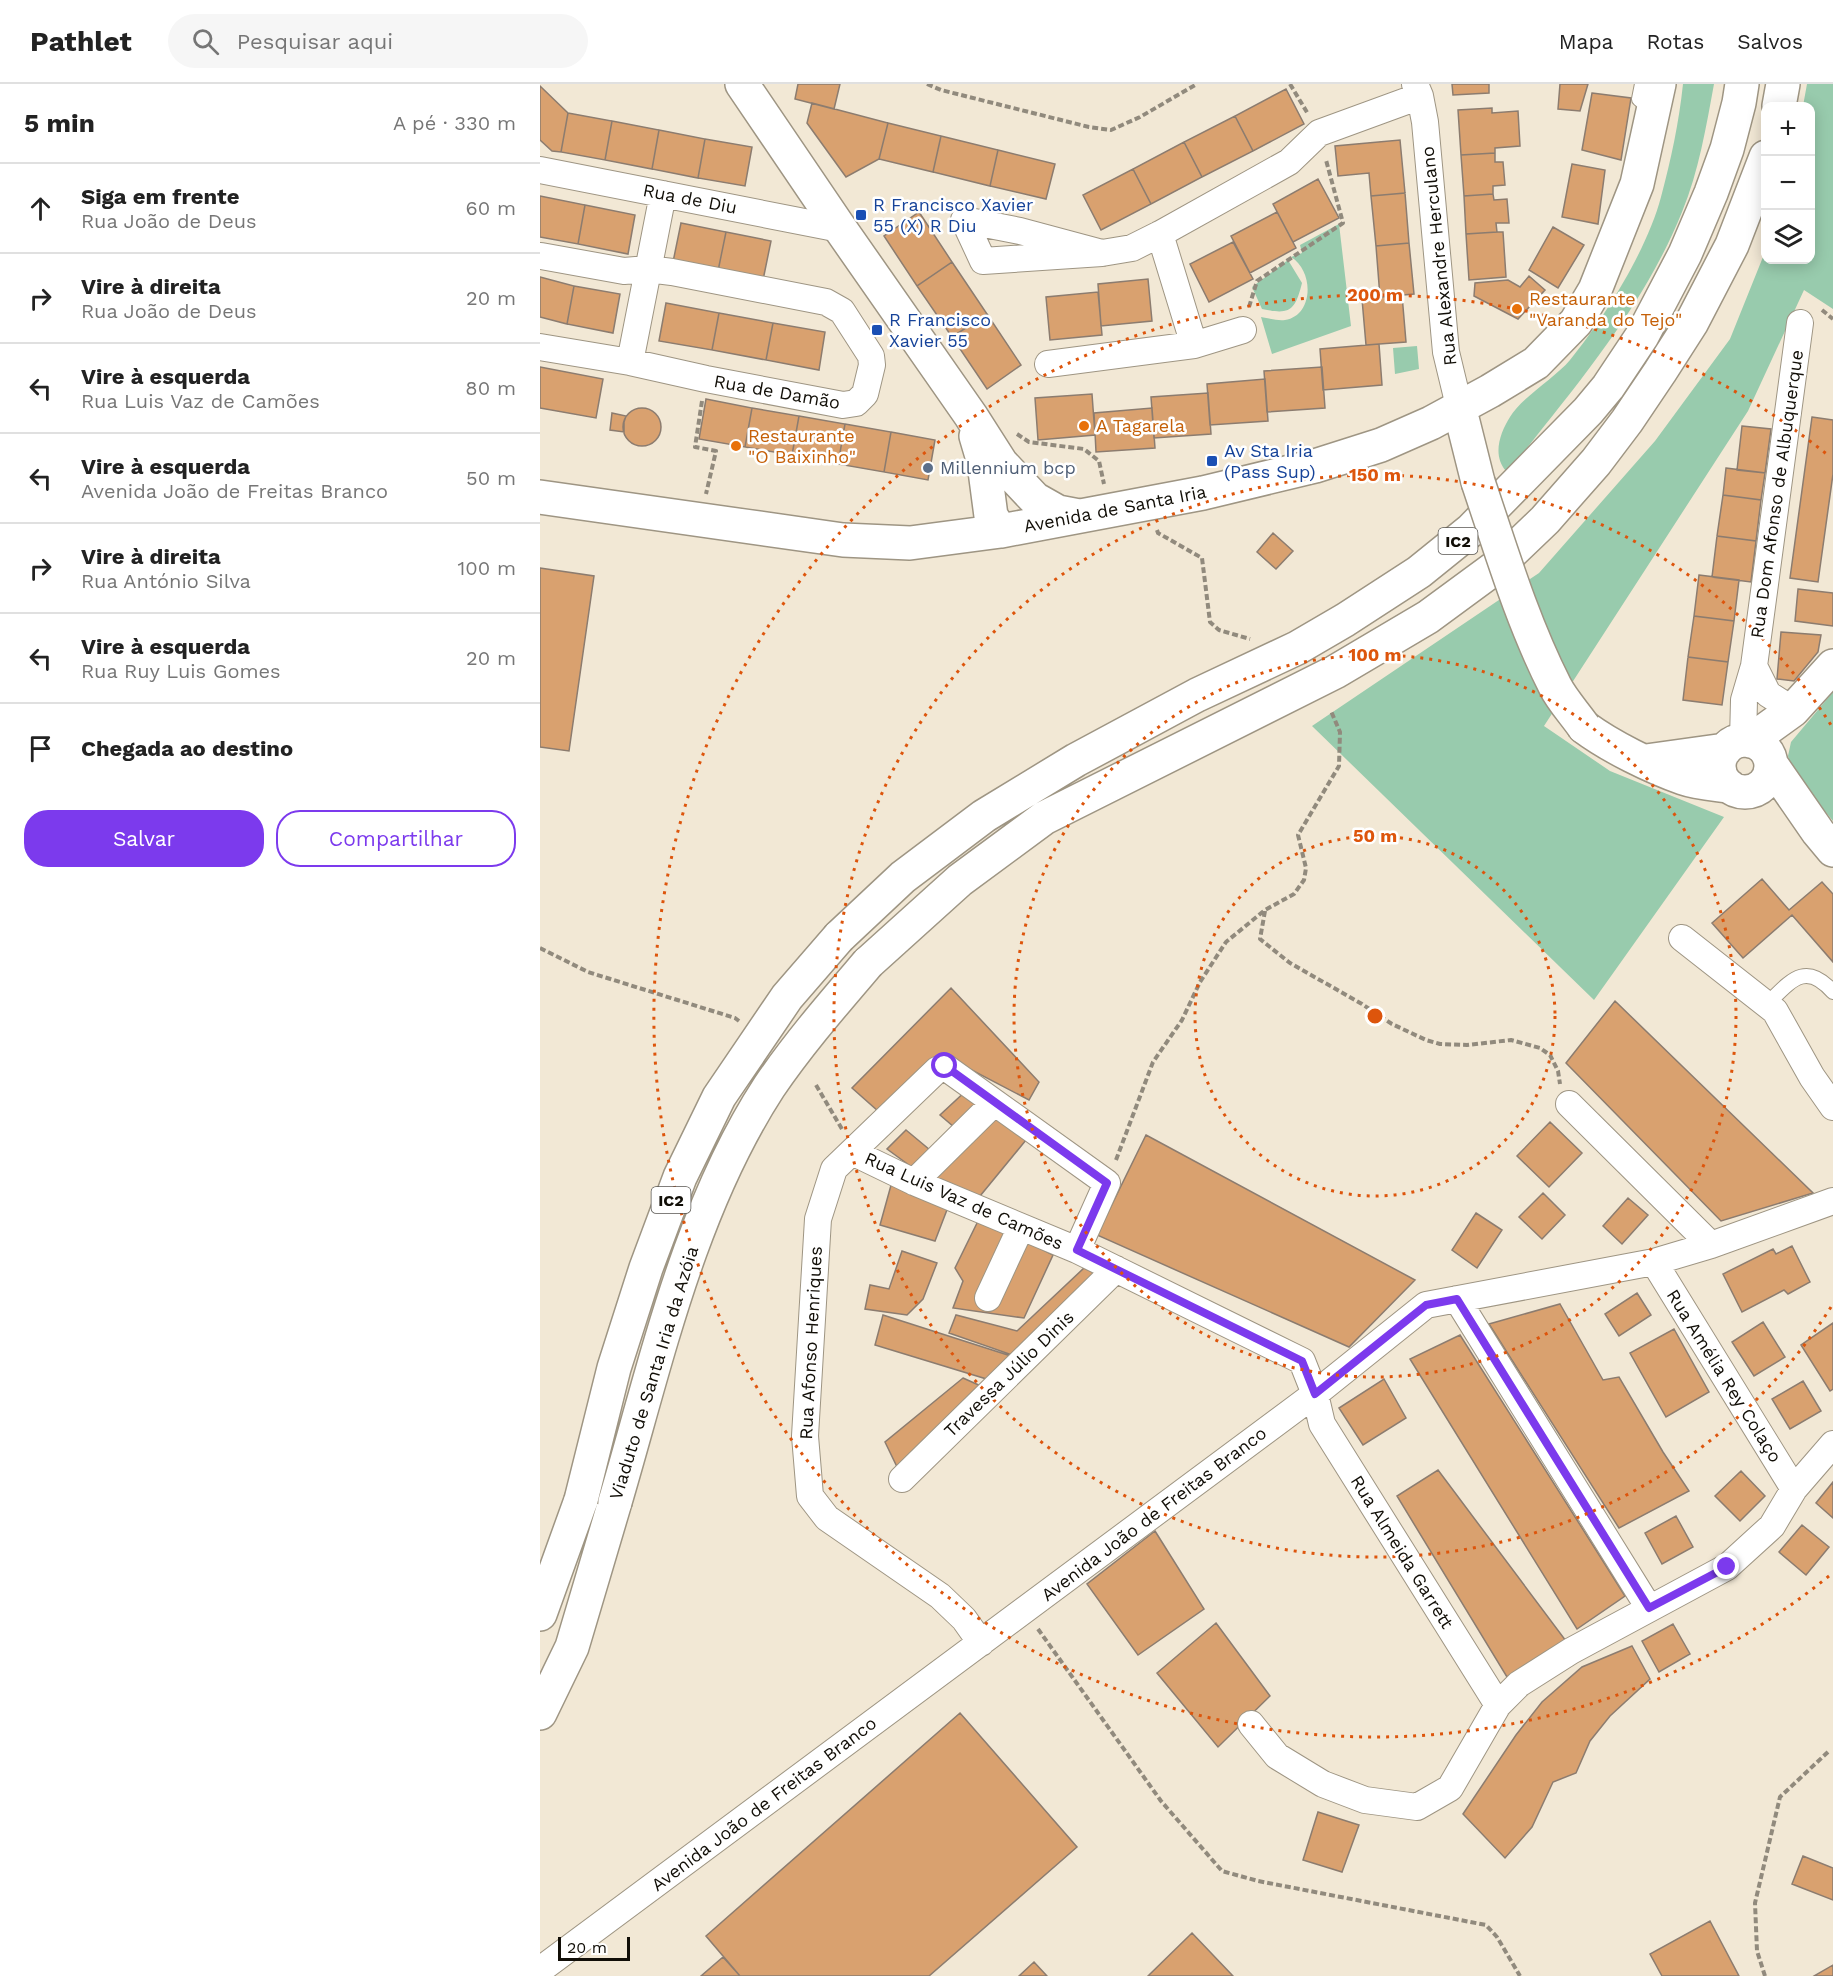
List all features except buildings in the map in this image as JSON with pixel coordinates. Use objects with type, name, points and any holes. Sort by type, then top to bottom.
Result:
[{"type":"main road","points":[[742,84],[971,416],[1011,502],[1008,518],[1001,531]]},
{"type":"main road","name":"Viaduto de Santa Iria da Azóia","points":[[540,1614],[581,1500],[614,1368],[646,1268],[680,1177],[719,1097],[787,997],[839,937],[903,877],[984,816],[1076,760],[1197,695],[1297,648],[1345,620],[1419,572],[1471,530],[1588,411],[1626,363],[1685,254],[1711,193],[1727,149],[1742,84]]},
{"type":"main road","points":[[1780,102],[1783,84]]},
{"type":"main road","name":"Avenida de Santa Iria","points":[[540,497],[865,542],[933,541],[1001,531],[1203,493],[1315,466],[1400,438],[1490,391],[1536,363],[1563,337],[1586,307],[1596,290],[1637,184],[1651,93]]},
{"type":"main road","name":"Viaduto de Santa Iria da Azóia","points":[[540,1713],[572,1647],[672,1303],[701,1223],[732,1153],[768,1089],[803,1039],[868,963],[960,880],[1044,818],[1335,672],[1428,617],[1496,567],[1545,520],[1589,470],[1627,421],[1660,372],[1692,322],[1732,245],[1761,171]]},
{"type":"main road","name":"Rua Alexandre Herculano","points":[[1460,406],[1478,482],[1509,576],[1556,687],[1584,727],[1601,740],[1684,778],[1738,789]]},
{"type":"main road","points":[[992,463],[1035,499],[1058,512],[1079,516]]},
{"type":"main road","points":[[933,541],[953,527],[968,507],[992,463]]},
{"type":"main road","points":[[1825,841],[1738,789],[1720,773],[1721,757],[1752,750],[1833,666]]},
{"type":"main road","points":[[1646,761],[1752,750]]},
{"type":"main road","points":[[1738,789],[1762,786],[1771,771],[1752,750]]},
{"type":"main road","points":[[1752,750],[1825,841]]},
{"type":"street","points":[[1102,253],[1132,248],[1160,234],[1289,162],[1319,133],[1417,90]]},
{"type":"street","name":"Rua Alexandre Herculano","points":[[1417,90],[1425,122],[1446,352],[1460,406]]},
{"type":"street","name":"Rua de Diu","points":[[540,170],[840,229]]},
{"type":"street","points":[[630,362],[663,194]]},
{"type":"street","points":[[1160,234],[1194,345]]},
{"type":"street","name":"Rua de Damão","points":[[540,347],[630,362],[843,405],[856,403],[864,396],[871,368],[869,352],[842,311],[831,303],[672,272],[648,269],[624,271],[541,256]]},
{"type":"street","name":"Rua Dom Afonso de Albuquerque","points":[[1752,750],[1744,700],[1754,666],[1800,323]]},
{"type":"street","points":[[1048,364],[1194,345],[1243,330]]},
{"type":"street","points":[[1754,666],[1768,694],[1793,710]]},
{"type":"street","points":[[1682,938],[1775,1011],[1812,1077],[1833,1107]]},
{"type":"street","name":"Rua Afonso Henriques","points":[[981,1643],[964,1619],[940,1596],[827,1518],[810,1496],[805,1436],[818,1219],[834,1169],[937,1070],[945,1066],[994,1103]]},
{"type":"street","points":[[914,1182],[994,1103],[1107,1183],[1077,1250]]},
{"type":"street","points":[[1569,1104],[1711,1245]]},
{"type":"street","name":"Rua Luis Vaz de Camões","points":[[852,1152],[914,1182],[1077,1250],[1302,1361],[1315,1394]]},
{"type":"street","name":"Avenida João de Freitas Branco","points":[[540,1970],[1315,1394],[1426,1305],[1654,1262],[1711,1245],[1833,1200]]},
{"type":"street","points":[[988,1298],[1022,1227]]},
{"type":"street","name":"Rua Amélia Rey Colaço","points":[[1654,1262],[1794,1489]]},
{"type":"street","name":"Travessa Júlio Dinis","points":[[902,1479],[1116,1269]]},
{"type":"street","points":[[1457,1299],[1649,1608]]},
{"type":"street","name":"Rua Almeida Garrett","points":[[1315,1394],[1323,1424],[1498,1705]]},
{"type":"street","points":[[1251,1724],[1277,1756],[1323,1784],[1365,1800],[1417,1807],[1450,1788],[1498,1705],[1519,1684],[1571,1651],[1727,1567],[1772,1526],[1794,1489],[1833,1444]]},
{"type":"lane","points":[[1767,1004],[1794,978],[1811,976],[1822,980],[1833,992]]},
{"type":"path","points":[[927,84],[941,90],[1089,128],[1111,130],[1140,117],[1197,84]]},
{"type":"path","points":[[1243,330],[1257,282],[1343,223],[1319,133],[1290,84]]},
{"type":"path","points":[[699,519],[716,451],[695,447],[700,413]]},
{"type":"path","points":[[1012,431],[1029,442],[1084,449],[1099,461],[1111,510]]},
{"type":"path","points":[[1156,526],[1158,533],[1202,558],[1210,622],[1219,630],[1256,641]]},
{"type":"path","points":[[1107,1183],[1153,1062],[1182,1020],[1200,982],[1226,942],[1265,910],[1294,894],[1304,880],[1306,868],[1298,835],[1339,766],[1340,732],[1330,711]]},
{"type":"path","points":[[1265,910],[1260,939],[1290,963],[1392,1024],[1440,1044],[1467,1045],[1511,1040],[1540,1048],[1550,1055],[1569,1104]]},
{"type":"path","points":[[540,948],[588,972],[735,1018],[743,1024]]},
{"type":"path","points":[[816,1085],[852,1152]]},
{"type":"path","points":[[1025,1610],[1161,1801],[1222,1870],[1258,1881],[1486,1925],[1497,1937],[1520,1976]]},
{"type":"path","points":[[1765,1976],[1757,1951],[1755,1903],[1780,1797],[1829,1751]]},
{"type":"green space","points":[[1683,84],[1714,84],[1693,181],[1667,246],[1650,278],[1610,341],[1519,458],[1506,471],[1498,451],[1503,430],[1510,417],[1522,403],[1564,367],[1583,343],[1610,304],[1646,239],[1655,217],[1668,169]]},
{"type":"green space","points":[[1807,84],[1833,84],[1833,309],[1804,290],[1748,411],[1544,726],[1610,771],[1724,817],[1594,1000],[1312,726],[1539,573],[1655,441],[1730,339],[1761,262],[1761,264],[1815,264],[1815,102],[1804,102]]},
{"type":"green space","points":[[1339,224],[1351,326],[1272,354],[1261,317],[1285,320],[1294,317],[1301,311],[1308,293],[1304,273],[1291,257],[1302,253],[1300,245]]},
{"type":"green space","points":[[1288,260],[1302,283],[1297,300],[1290,309],[1285,311],[1262,309],[1252,287]]},
{"type":"green space","points":[[1417,346],[1419,369],[1395,374],[1393,348]]},
{"type":"green space","points":[[1833,692],[1833,821],[1792,771],[1788,756],[1791,742]]},
{"type":"place","name":"R Francisco Xavier 55 (X) R Diu","points":[[861,215]]},
{"type":"place","name":"Restaurante \"Varanda do Tejo\"","points":[[1517,309]]},
{"type":"place","name":"R Francisco Xavier 55","points":[[877,330]]},
{"type":"place","name":"A Tagarela","points":[[1084,426]]},
{"type":"place","name":"Restaurante \"O Baixinho\"","points":[[736,446]]},
{"type":"place","name":"Av Sta Iria (Pass Sup)","points":[[1212,461]]},
{"type":"place","name":"Millennium bcp","points":[[928,468]]},
{"type":"route","points":[[945,1066],[1107,1183],[1077,1250],[1302,1361],[1315,1394],[1426,1305],[1457,1299],[1649,1608],[1727,1567]]}]
